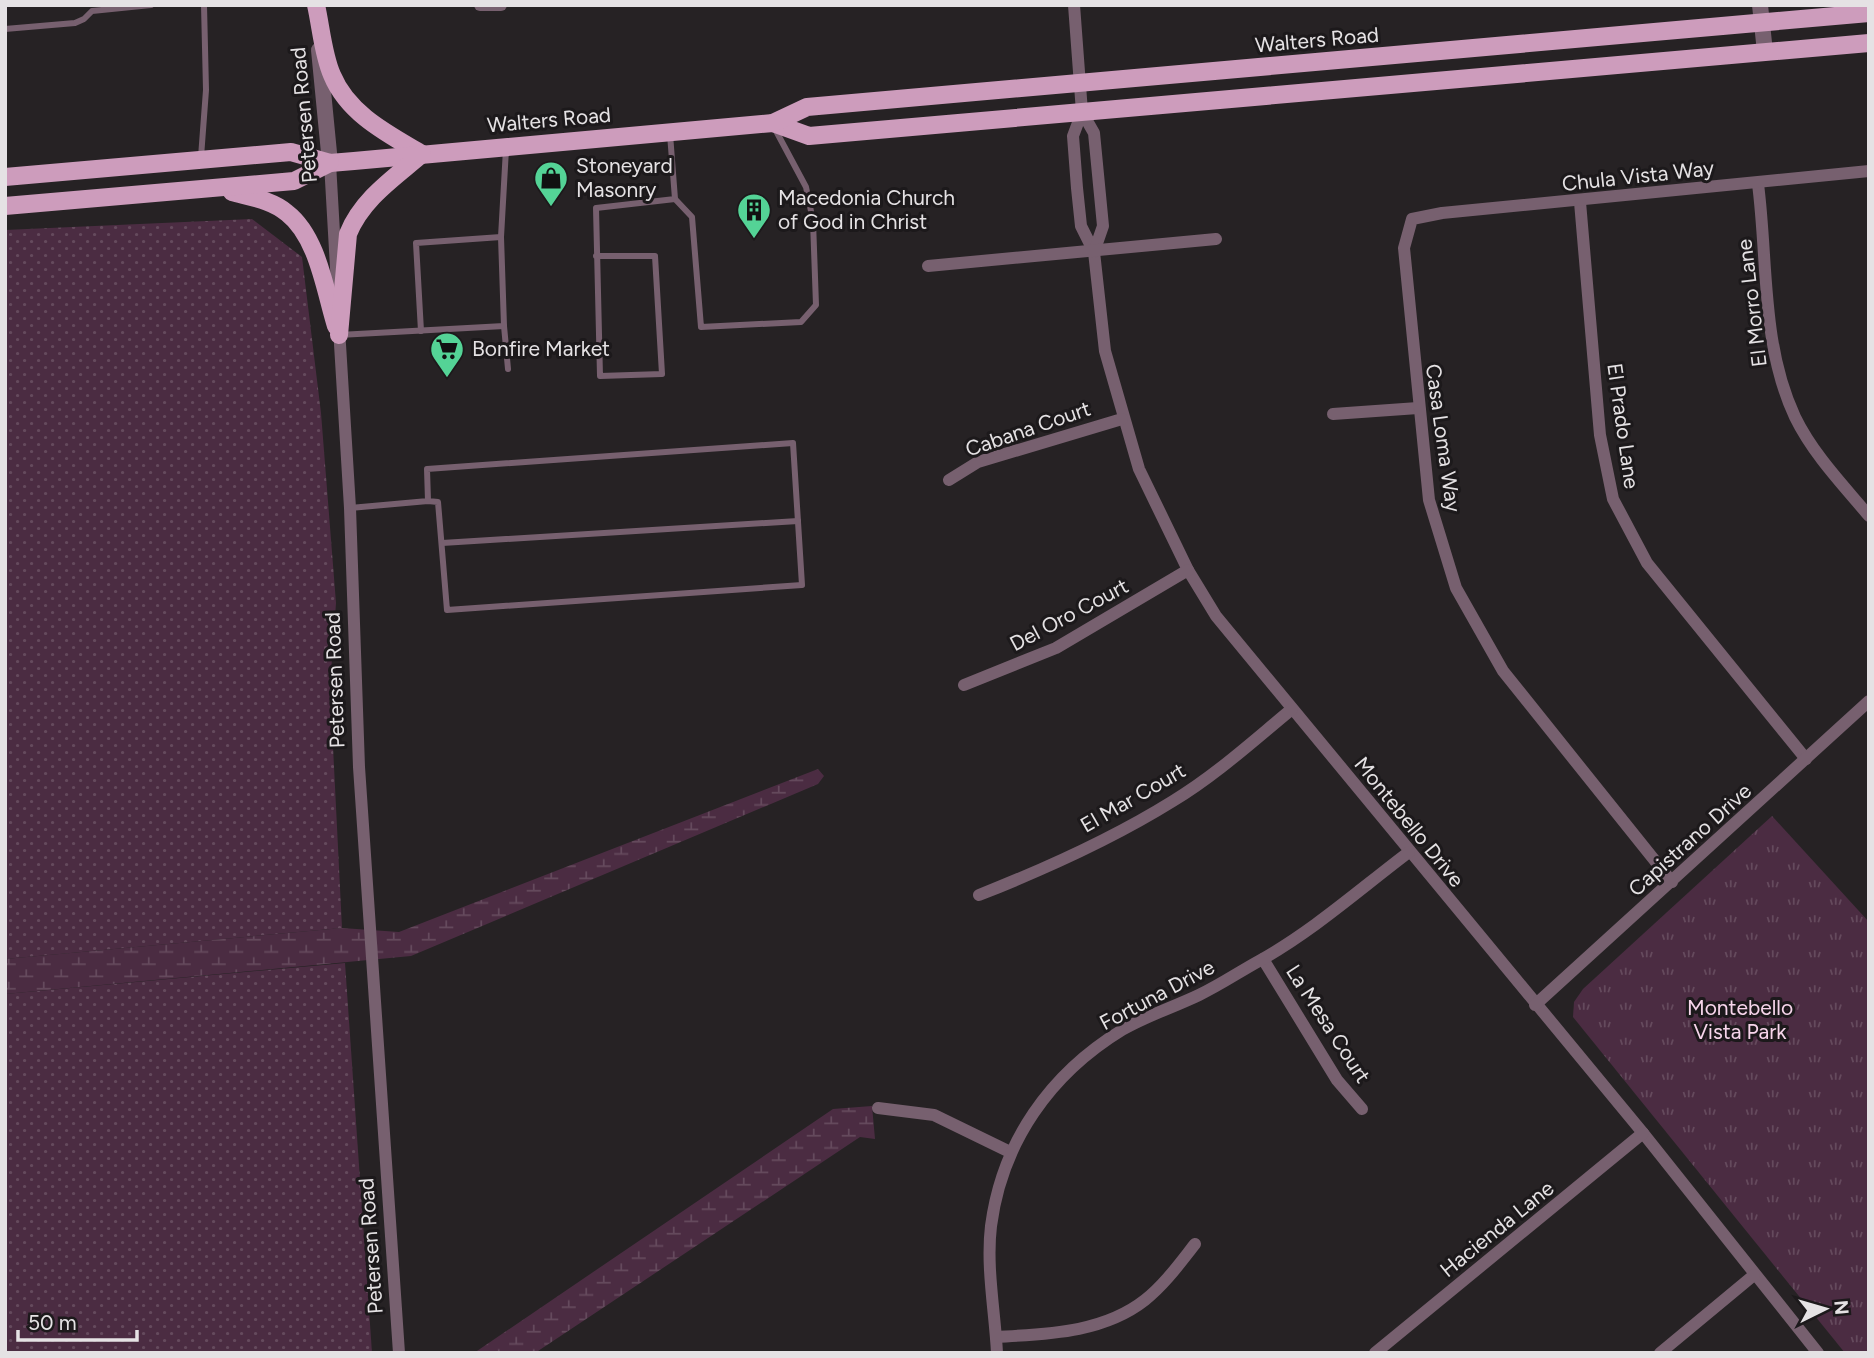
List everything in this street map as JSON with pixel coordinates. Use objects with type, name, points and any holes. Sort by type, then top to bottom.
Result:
[{"type":"main road","points":[[316,5],[331,74],[344,96],[360,113],[422,154],[364,204],[354,218],[348,234],[339,335]]},
{"type":"main road","name":"Walters Road","points":[[5,206],[294,181],[330,163],[773,123],[807,107],[1080,83],[1761,14],[1869,13]]},
{"type":"main road","name":"Walters Road","points":[[773,123],[809,136],[1869,43]]},
{"type":"main road","name":"Walters Road","points":[[5,177],[291,152],[330,163]]},
{"type":"main road","points":[[218,188],[273,204],[289,214],[307,237],[339,335]]},
{"type":"street","name":"Petersen Road","points":[[316,5],[330,163],[350,508],[359,767],[399,1353]]},
{"type":"street","points":[[480,5],[501,5]]},
{"type":"street","points":[[1074,5],[1082,112]]},
{"type":"street","points":[[1761,14],[1765,52]]},
{"type":"street","name":"Montebello Drive","points":[[1082,112],[1073,136],[1078,201],[1081,226],[1094,252],[1105,351],[1122,419],[1139,470],[1188,570],[1216,616],[1643,1133],[1818,1353]]},
{"type":"street","name":"Montebello Drive","points":[[1082,112],[1094,133],[1103,226],[1094,252]]},
{"type":"street","name":"Chula Vista Way","points":[[1412,219],[1442,213],[1580,202],[1869,171]]},
{"type":"street","name":"El Morro Lane","points":[[1758,184],[1771,329],[1784,387],[1796,418],[1815,450],[1869,516]]},
{"type":"street","name":"El Prado Lane","points":[[1580,202],[1600,435],[1613,499],[1647,563],[1806,759]]},
{"type":"street","name":"Casa Loma Way","points":[[1412,219],[1404,248],[1418,408],[1429,500],[1444,555],[1469,614],[1503,671],[1672,882]]},
{"type":"street","points":[[928,266],[1216,239]]},
{"type":"street","points":[[1333,415],[1418,408]]},
{"type":"street","name":"Cabana Court","points":[[948,480],[978,462],[1122,419]]},
{"type":"street","name":"Del Oro Court","points":[[964,685],[1056,648],[1188,570]]},
{"type":"street","name":"Capistrano Drive","points":[[1535,1005],[1869,701]]},
{"type":"street","name":"El Mar Court","points":[[979,895],[1117,832],[1174,800],[1227,763],[1292,709]]},
{"type":"street","name":"Fortuna Drive","points":[[997,1353],[991,1226],[1010,1152],[1030,1115],[1049,1090],[1122,1030],[1201,994],[1298,938],[1409,852]]},
{"type":"street","name":"La Mesa Court","points":[[1263,959],[1337,1080],[1362,1109]]},
{"type":"street","points":[[878,1108],[934,1115],[1010,1152]]},
{"type":"street","name":"Hacienda Lane","points":[[1375,1353],[1643,1133]]},
{"type":"street","points":[[996,1337],[1073,1331],[1117,1316],[1144,1301],[1195,1244]]},
{"type":"street","points":[[1660,1353],[1754,1275]]},
{"type":"lane","points":[[5,29],[75,23],[84,19],[91,8],[152,5]]},
{"type":"lane","points":[[201,160],[206,90],[204,5]]},
{"type":"lane","points":[[670,132],[675,199],[692,217],[701,327],[802,322],[816,305],[813,221],[806,187],[773,123]]},
{"type":"lane","points":[[506,147],[501,237],[508,369]]},
{"type":"lane","points":[[596,256],[655,256],[662,374],[600,376],[596,256],[596,208],[675,199]]},
{"type":"lane","points":[[421,331],[416,243],[501,237]]},
{"type":"lane","points":[[339,335],[504,326]]},
{"type":"lane","points":[[350,508],[438,502],[447,610],[802,585],[793,443],[426,469],[428,501]]},
{"type":"lane","points":[[442,543],[798,521]]},
{"type":"green space","points":[[252,219],[302,257],[321,413],[336,603],[330,686],[342,928],[5,959],[5,230]]},
{"type":"green space","points":[[818,769],[824,776],[818,784],[411,956],[5,994],[5,959],[342,928],[399,932]]},
{"type":"green space","name":"Montebello Vista Park","points":[[1772,816],[1869,922],[1869,1353],[1845,1353],[1573,1017],[1574,1002],[1583,989]]},
{"type":"green space","points":[[345,963],[372,1353],[5,1353],[5,994]]},
{"type":"green space","points":[[872,1106],[875,1139],[860,1137],[535,1353],[474,1353],[833,1109]]},
{"type":"place","name":"Stoneyard Masonry","points":[[551,208]]},
{"type":"place","name":"Macedonia Church of God in Christ","points":[[754,240]]},
{"type":"place","name":"Bonfire Market","points":[[447,379]]}]
